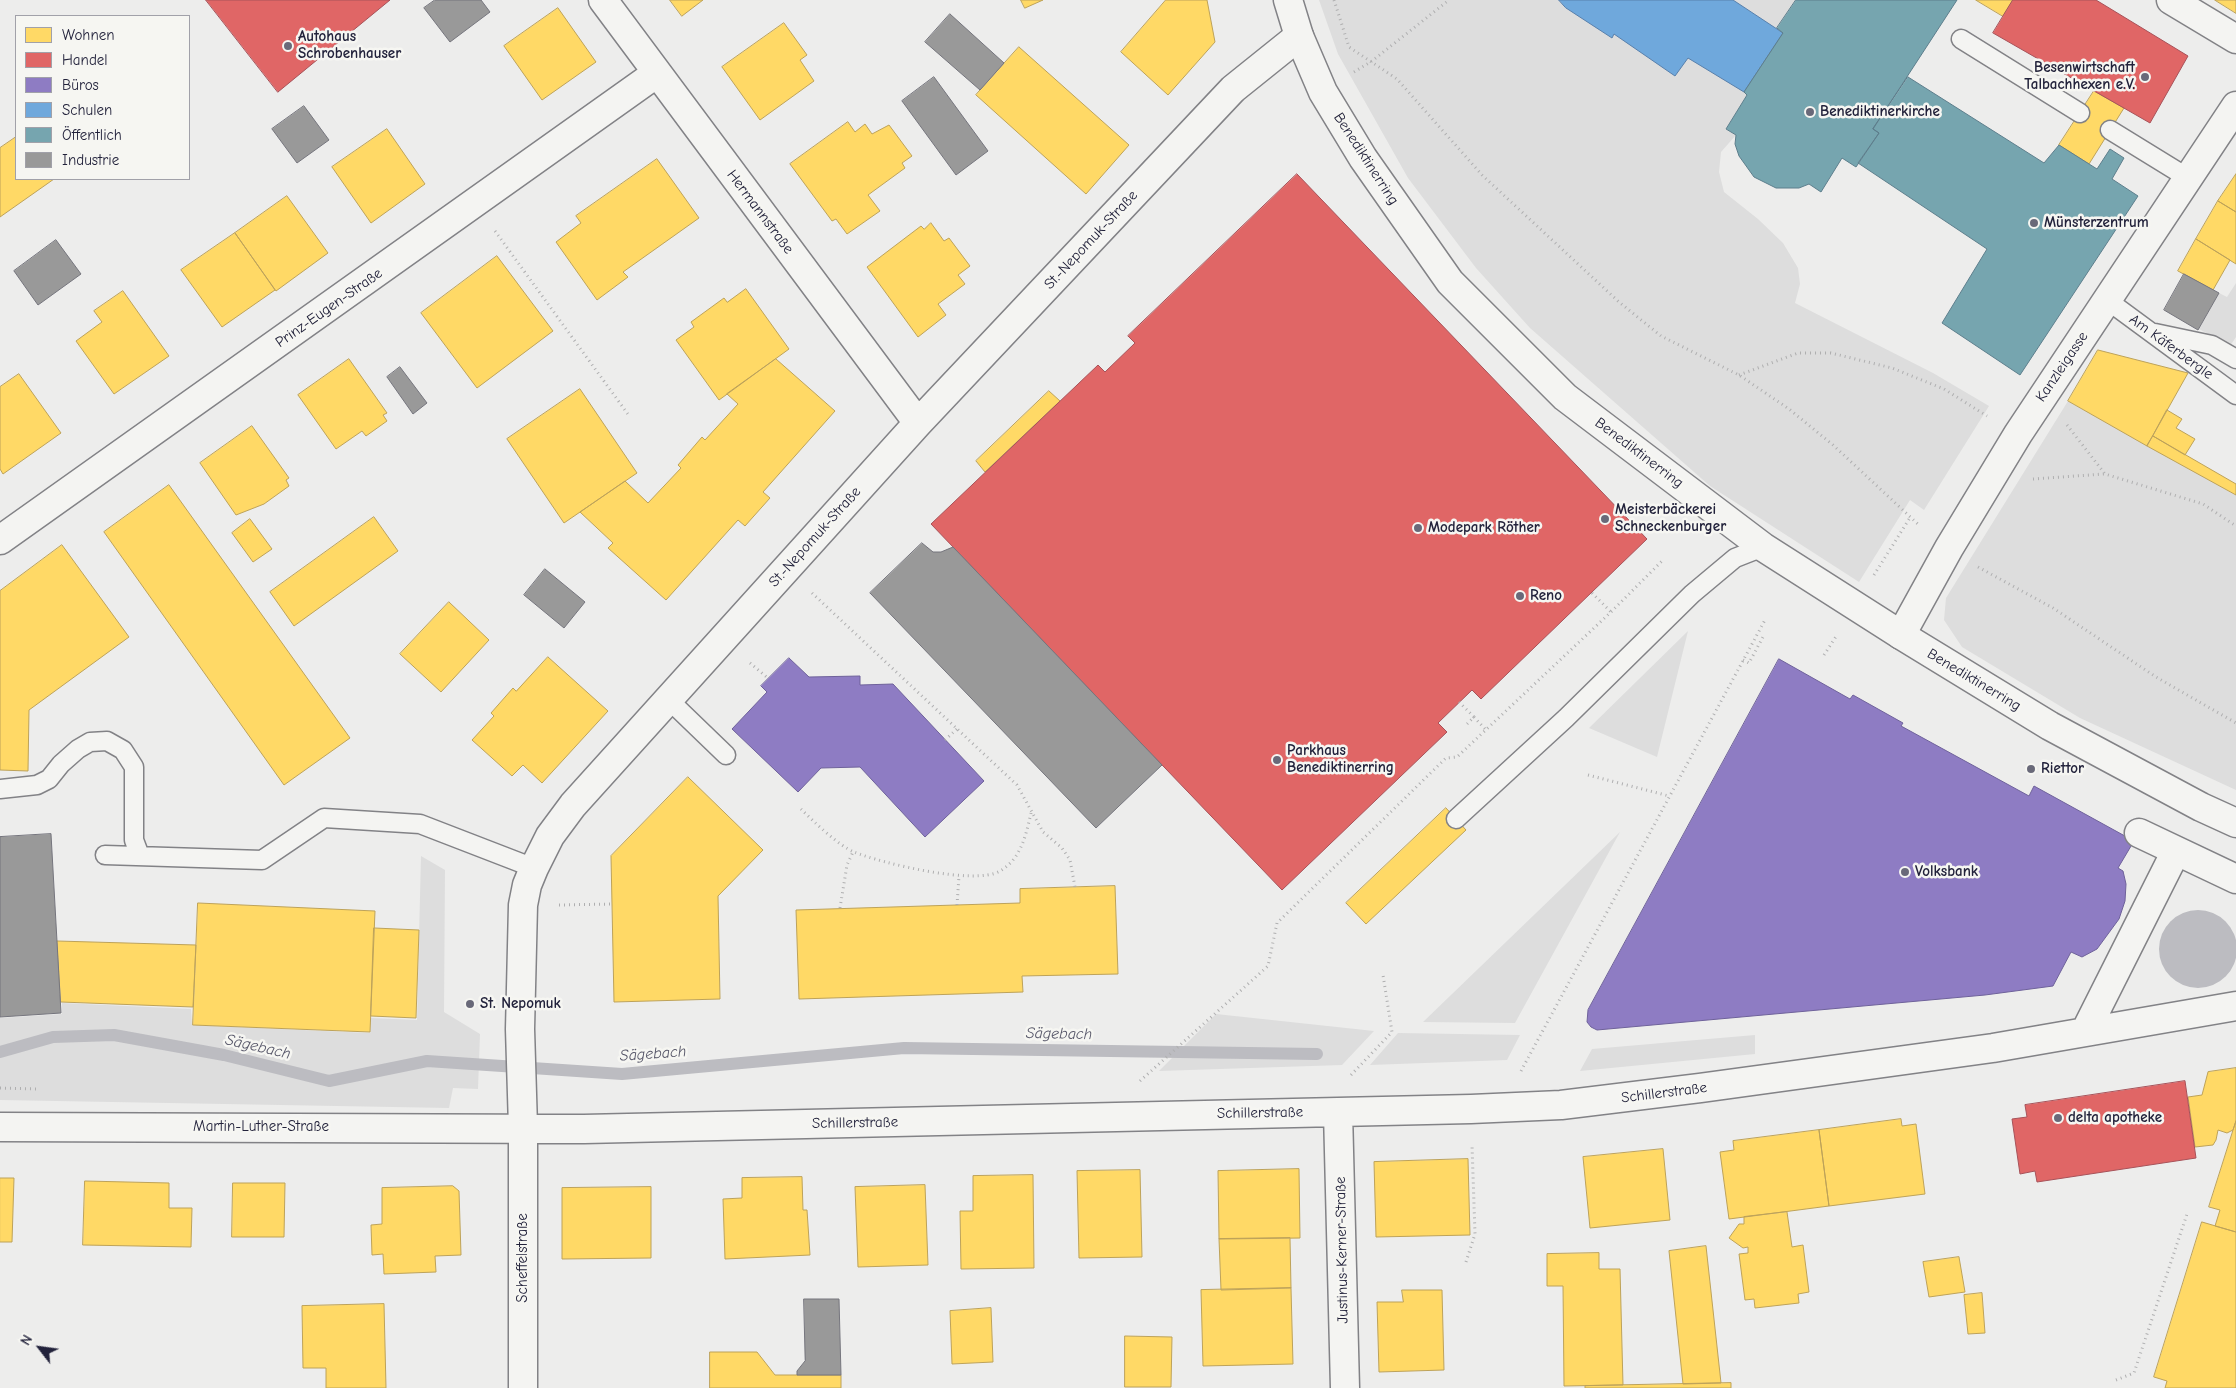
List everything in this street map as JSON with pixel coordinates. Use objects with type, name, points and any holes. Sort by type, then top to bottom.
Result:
[{"type":"street","name":"Hermannstraße","points":[[603,0],[918,423]]},
{"type":"street","name":"Benediktinerring","points":[[1288,0],[1299,36],[1323,92],[1353,142],[1450,282],[1565,397],[1762,547],[1901,636],[2050,726],[2201,807],[2236,823]]},
{"type":"street","points":[[2171,0],[2236,39]]},
{"type":"street","name":"St.-Nepomuk-Straße","points":[[523,1127],[520,1029],[524,905],[527,885],[550,836],[573,805],[918,423],[1233,90],[1299,36]]},
{"type":"street","name":"Prinz-Eugen-Straße","points":[[0,540],[475,205],[657,74]]},
{"type":"street","name":"Kanzleigasse","points":[[1901,636],[1949,548],[2018,434],[2236,106]]},
{"type":"street","points":[[2139,833],[2236,879]]},
{"type":"street","points":[[2085,1032],[2176,851]]},
{"type":"street","name":"Schillerstraße","points":[[523,1127],[593,1129],[1471,1109],[1561,1105],[1993,1048],[2236,1006]]},
{"type":"street","name":"Justinus-Kerner-Straße","points":[[1338,1112],[1345,1388]]},
{"type":"street","name":"Martin-Luther-Straße","points":[[0,1127],[523,1127]]},
{"type":"street","name":"Scheffelstraße","points":[[523,1127],[524,1388]]},
{"type":"lane","points":[[1961,39],[2080,113]]},
{"type":"lane","points":[[2110,130],[2188,178]]},
{"type":"lane","name":"Am Käferbergle","points":[[2107,300],[2236,394]]},
{"type":"lane","points":[[2150,332],[2212,345],[2236,359]]},
{"type":"lane","points":[[1456,819],[1566,718],[1692,594],[1735,558],[1762,547]]},
{"type":"lane","points":[[669,700],[726,755]]},
{"type":"lane","points":[[0,789],[37,786],[49,779],[61,764],[78,749],[90,742],[107,741],[123,750],[134,767],[134,840],[140,856]]},
{"type":"lane","points":[[105,855],[262,860],[324,818],[420,824],[534,868]]},
{"type":"path","points":[[1334,0],[1349,47],[1397,79],[1482,175],[1619,302],[1661,336],[1739,375],[1789,409],[1833,444],[1922,527]]},
{"type":"path","points":[[1349,75],[1372,61],[1449,0]]},
{"type":"path","points":[[475,205],[630,417]]},
{"type":"path","points":[[1739,375],[1798,353],[1831,353],[1892,368],[1944,389],[2018,434]]},
{"type":"path","points":[[2063,421],[2105,474]]},
{"type":"path","points":[[2030,479],[2105,474],[2203,504],[2236,526]]},
{"type":"path","points":[[1873,577],[1911,516]]},
{"type":"path","points":[[1146,1075],[1268,966],[1277,923],[1446,758],[1457,757],[1662,562]]},
{"type":"path","points":[[1976,566],[2053,608],[2156,677],[2236,723]]},
{"type":"path","points":[[785,570],[822,601],[1017,785],[1043,832],[1062,848],[1070,860],[1075,887]]},
{"type":"path","points":[[1592,593],[1611,612]]},
{"type":"path","points":[[1502,1108],[1764,620]]},
{"type":"path","points":[[1824,655],[1840,630]]},
{"type":"path","points":[[1743,660],[1749,663],[1764,637]]},
{"type":"path","points":[[1459,702],[1486,730]]},
{"type":"path","points":[[1467,724],[1474,717]]},
{"type":"path","points":[[945,740],[958,728]]},
{"type":"path","points":[[1588,775],[1669,796]]},
{"type":"path","points":[[801,809],[817,825],[853,852],[924,870],[977,877],[999,872],[1015,858],[1024,841],[1031,812]]},
{"type":"path","points":[[840,908],[847,865],[853,852]]},
{"type":"path","points":[[957,905],[959,876]]},
{"type":"path","points":[[524,905],[612,904]]},
{"type":"path","points":[[1338,1112],[1346,1081],[1392,1032],[1383,975]]},
{"type":"path","points":[[1466,1262],[1474,1234],[1471,1109]]},
{"type":"path","points":[[2116,1380],[2134,1373],[2187,1214]]},
{"type":"shaded area","points":[[1319,0],[1796,0],[1777,28],[1783,33],[1744,92],[1747,95],[1726,129],[1736,135],[1721,152],[1719,172],[1724,192],[1758,219],[1783,243],[1798,268],[1800,284],[1795,303],[1933,373],[1989,406],[1924,510],[1910,500],[1859,582],[1710,486],[1530,328],[1476,268],[1408,178],[1338,54]]},
{"type":"shaded area","points":[[2236,283],[2236,337],[2230,346],[2199,329],[2219,293],[2227,297]]},
{"type":"shaded area","points":[[2068,401],[2236,495],[2236,790],[2080,718],[1962,647],[1944,620],[1946,598]]},
{"type":"shaded area","points":[[1688,631],[1657,757],[1589,728]]},
{"type":"shaded area","points":[[1620,832],[1515,1023],[1423,1022]]},
{"type":"shaded area","points":[[421,856],[445,870],[444,1012],[480,1034],[478,1089],[453,1088],[449,1108],[0,1100],[0,1018],[62,1014],[62,1003],[191,1009],[192,1025],[370,1033],[371,1018],[417,1020]]},
{"type":"shaded area","points":[[2190,910],[2206,910],[2220,916],[2231,927],[2237,941],[2237,957],[2231,971],[2220,982],[2206,988],[2190,988],[2176,982],[2165,971],[2159,957],[2159,941],[2165,927],[2176,916]]},
{"type":"shaded area","points":[[1216,1014],[1374,1031],[1342,1065],[1159,1071]]},
{"type":"shaded area","points":[[1398,1033],[1520,1035],[1507,1060],[1370,1065]]},
{"type":"shaded area","points":[[1755,1035],[1755,1054],[1580,1071],[1592,1049]]},
{"type":"building: Wohnen","points":[[670,0],[703,0],[682,16]]},
{"type":"building: Wohnen","points":[[1021,0],[1043,0],[1025,8]]},
{"type":"building: Wohnen","points":[[1166,0],[1207,0],[1215,42],[1168,95],[1121,52]]},
{"type":"building: Wohnen","points":[[1976,0],[2013,0],[2003,16]]},
{"type":"building: Wohnen","points":[[2215,0],[2236,0],[2236,13]]},
{"type":"building: Wohnen","points":[[558,8],[596,62],[542,100],[504,46]]},
{"type":"building: Wohnen","points":[[784,23],[807,55],[800,60],[814,81],[760,120],[722,67]]},
{"type":"building: Wohnen","points":[[1019,47],[1129,145],[1086,194],[976,95]]},
{"type":"building: Wohnen","points":[[2094,91],[2124,108],[2089,164],[2059,145]]},
{"type":"building: Wohnen","points":[[848,122],[855,132],[865,124],[872,134],[889,125],[912,156],[902,163],[905,168],[868,195],[880,211],[847,234],[836,219],[832,221],[790,164]]},
{"type":"building: Wohnen","points":[[387,129],[425,184],[371,223],[332,167]]},
{"type":"building: Wohnen","points":[[15,138],[15,180],[53,180],[0,217],[0,148]]},
{"type":"building: Wohnen","points":[[657,159],[699,218],[623,272],[628,277],[597,300],[556,242],[581,223],[576,216]]},
{"type":"building: Wohnen","points":[[2236,174],[2236,212],[2218,201]]},
{"type":"building: Wohnen","points":[[287,196],[328,253],[276,291],[235,233]]},
{"type":"building: Wohnen","points":[[2218,201],[2236,212],[2236,264],[2196,239]]},
{"type":"building: Wohnen","points":[[931,223],[944,241],[949,238],[970,266],[958,275],[965,284],[938,304],[946,315],[918,337],[867,267],[921,226],[924,229]]},
{"type":"building: Wohnen","points":[[235,233],[275,290],[222,327],[181,270]]},
{"type":"building: Wohnen","points":[[2196,239],[2230,260],[2213,290],[2178,271]]},
{"type":"building: Wohnen","points":[[497,256],[553,331],[477,388],[421,313]]},
{"type":"building: Wohnen","points":[[746,289],[789,349],[719,400],[676,340],[694,327],[691,322],[724,298],[727,302]]},
{"type":"building: Wohnen","points":[[123,291],[169,356],[114,394],[76,341],[102,322],[94,311]]},
{"type":"building: Wohnen","points":[[2098,350],[2188,373],[2147,446],[2068,401]]},
{"type":"building: Wohnen","points":[[349,359],[387,413],[383,415],[387,421],[366,436],[362,431],[336,449],[298,395]]},
{"type":"building: Wohnen","points":[[776,359],[835,411],[763,492],[770,498],[745,526],[738,520],[666,600],[608,548],[613,543],[580,512],[625,481],[648,503],[681,468],[678,465],[702,437],[705,440],[738,404],[727,394]]},
{"type":"building: Wohnen","points":[[19,374],[61,433],[3,474],[0,469],[0,387]]},
{"type":"building: Wohnen","points":[[580,389],[637,473],[564,523],[507,439]]},
{"type":"building: Wohnen","points":[[1049,391],[1060,401],[985,472],[976,461]]},
{"type":"building: Wohnen","points":[[2167,410],[2182,419],[2176,428],[2195,439],[2185,455],[2153,436]]},
{"type":"building: Wohnen","points":[[252,426],[289,478],[286,480],[289,486],[264,504],[236,515],[200,463]]},
{"type":"building: Wohnen","points":[[2153,436],[2236,484],[2236,495],[2147,446]]},
{"type":"building: Wohnen","points":[[169,485],[350,738],[284,785],[104,532]]},
{"type":"building: Wohnen","points":[[374,517],[398,551],[294,626],[270,592]]},
{"type":"building: Wohnen","points":[[250,519],[272,549],[253,562],[232,533]]},
{"type":"building: Wohnen","points":[[62,545],[129,637],[29,710],[28,771],[0,770],[0,591]]},
{"type":"building: Wohnen","points":[[449,602],[489,640],[441,692],[400,654]]},
{"type":"building: Wohnen","points":[[548,657],[608,711],[542,783],[523,765],[512,776],[472,740],[494,716],[491,713],[513,688],[516,691]]},
{"type":"building: Wohnen","points":[[688,777],[763,850],[718,896],[720,999],[614,1002],[611,856]]},
{"type":"building: Wohnen","points":[[1446,808],[1466,830],[1366,924],[1346,903]]},
{"type":"building: Wohnen","points":[[1115,886],[1118,974],[1022,976],[1023,992],[799,999],[796,910],[1020,903],[1020,889]]},
{"type":"building: Wohnen","points":[[198,903],[375,911],[370,1032],[193,1025]]},
{"type":"building: Wohnen","points":[[374,928],[419,930],[416,1018],[371,1016]]},
{"type":"building: Wohnen","points":[[57,941],[196,945],[193,1007],[61,1002]]},
{"type":"building: Wohnen","points":[[2236,1068],[2236,1121],[2233,1130],[2227,1133],[2218,1130],[2213,1145],[2195,1147],[2188,1097],[2202,1095],[2208,1072]]},
{"type":"building: Wohnen","points":[[1901,1119],[1902,1126],[1916,1124],[1925,1194],[1829,1206],[1819,1130]]},
{"type":"building: Wohnen","points":[[2236,1121],[2236,1232],[2215,1226],[2220,1210],[2209,1207]]},
{"type":"building: Wohnen","points":[[1819,1130],[1829,1206],[1729,1219],[1720,1152],[1734,1150],[1733,1141]]},
{"type":"building: Wohnen","points":[[1663,1149],[1670,1220],[1590,1228],[1583,1157]]},
{"type":"building: Wohnen","points":[[1468,1159],[1470,1235],[1376,1237],[1374,1162]]},
{"type":"building: Wohnen","points":[[1299,1169],[1300,1238],[1219,1239],[1218,1171]]},
{"type":"building: Wohnen","points":[[1140,1170],[1142,1257],[1079,1258],[1077,1171]]},
{"type":"building: Wohnen","points":[[1033,1175],[1034,1268],[961,1269],[960,1211],[973,1211],[973,1176]]},
{"type":"building: Wohnen","points":[[802,1177],[803,1210],[807,1210],[810,1255],[725,1259],[723,1199],[742,1198],[742,1178]]},
{"type":"building: Wohnen","points":[[0,1178],[14,1178],[12,1242],[0,1242]]},
{"type":"building: Wohnen","points":[[85,1181],[169,1183],[169,1208],[192,1208],[191,1247],[83,1245]]},
{"type":"building: Wohnen","points":[[233,1183],[285,1183],[284,1237],[232,1237]]},
{"type":"building: Wohnen","points":[[925,1185],[928,1265],[858,1267],[855,1187]]},
{"type":"building: Wohnen","points":[[453,1186],[459,1191],[461,1255],[435,1256],[436,1272],[384,1274],[383,1254],[372,1255],[371,1225],[382,1224],[382,1188]]},
{"type":"building: Wohnen","points":[[651,1187],[651,1258],[562,1259],[562,1188]]},
{"type":"building: Wohnen","points":[[1787,1212],[1792,1247],[1803,1245],[1809,1292],[1798,1294],[1799,1303],[1755,1308],[1754,1299],[1745,1300],[1739,1254],[1748,1253],[1748,1247],[1743,1248],[1729,1238],[1739,1224],[1744,1224],[1744,1217]]},
{"type":"building: Wohnen","points":[[2202,1222],[2236,1232],[2236,1388],[2165,1388],[2167,1381],[2154,1377]]},
{"type":"building: Wohnen","points":[[1290,1238],[1291,1288],[1221,1290],[1219,1239]]},
{"type":"building: Wohnen","points":[[1706,1246],[1721,1383],[1683,1384],[1669,1251]]},
{"type":"building: Wohnen","points":[[1599,1253],[1599,1269],[1620,1269],[1623,1385],[1564,1386],[1563,1286],[1547,1286],[1547,1254]]},
{"type":"building: Wohnen","points":[[1959,1257],[1965,1292],[1929,1297],[1923,1262]]},
{"type":"building: Wohnen","points":[[1291,1288],[1293,1364],[1203,1366],[1201,1290]]},
{"type":"building: Wohnen","points":[[1402,1290],[1442,1290],[1444,1370],[1379,1372],[1377,1302],[1403,1302]]},
{"type":"building: Wohnen","points":[[1982,1293],[1985,1333],[1968,1334],[1964,1295]]},
{"type":"building: Wohnen","points":[[384,1304],[386,1388],[326,1388],[326,1368],[303,1368],[302,1306]]},
{"type":"building: Wohnen","points":[[991,1308],[993,1362],[952,1364],[950,1311]]},
{"type":"building: Wohnen","points":[[1125,1336],[1172,1337],[1171,1387],[1125,1387]]},
{"type":"building: Wohnen","points":[[710,1352],[757,1352],[775,1375],[841,1375],[841,1388],[710,1388]]},
{"type":"building: Wohnen","points":[[1731,1383],[1731,1388],[1585,1388],[1585,1386]]},
{"type":"building: Handel","name":"Autohaus Schrobenhauser","points":[[206,0],[390,0],[278,92]]},
{"type":"building: Handel","points":[[2013,0],[2096,0],[2188,56],[2150,123],[1993,33]]},
{"type":"building: Handel","points":[[1297,174],[1647,539],[1481,699],[1472,690],[1438,723],[1447,732],[1282,890],[931,524],[1098,365],[1105,372],[1135,343],[1128,336]]},
{"type":"building: Handel","points":[[2185,1081],[2196,1158],[2037,1182],[2035,1171],[2020,1174],[2012,1119],[2027,1117],[2025,1105]]},
{"type":"building: Büros","points":[[789,658],[809,677],[860,676],[860,685],[893,684],[984,781],[925,837],[860,767],[821,768],[798,792],[732,729],[767,692],[761,686]]},
{"type":"building: Büros","points":[[1779,659],[1850,699],[1853,695],[1903,723],[1901,726],[2029,796],[2034,786],[2134,841],[2118,868],[2123,871],[2126,884],[2125,901],[2119,919],[2097,949],[2082,957],[2071,952],[2053,986],[1985,995],[1597,1030],[1591,1027],[1587,1022],[1588,1010]]},
{"type":"building: Schulen","points":[[1559,0],[1733,0],[1783,33],[1744,92],[1688,58],[1675,76],[1614,34],[1612,38],[1566,8]]},
{"type":"building: Öffentlich","name":"Benediktinerkirche","points":[[1796,0],[1957,0],[1873,129],[1879,133],[1856,167],[1842,158],[1821,192],[1809,184],[1799,188],[1776,188],[1754,177],[1739,156],[1735,144],[1736,135],[1726,129],[1747,95],[1744,92],[1783,33],[1777,28]]},
{"type":"building: Öffentlich","name":"Münsterzentrum","points":[[1908,77],[2044,163],[2059,145],[2097,169],[2110,149],[2124,158],[2112,179],[2138,196],[2020,375],[1942,323],[1987,249],[1858,163],[1879,133],[1873,129]]},
{"type":"building: Industrie","points":[[435,0],[481,0],[490,12],[450,42],[424,8]]},
{"type":"building: Industrie","points":[[950,14],[1004,63],[980,90],[925,42]]},
{"type":"building: Industrie","points":[[934,77],[988,151],[956,175],[902,101]]},
{"type":"building: Industrie","points":[[304,106],[329,140],[297,163],[272,129]]},
{"type":"building: Industrie","points":[[56,240],[81,274],[38,305],[14,271]]},
{"type":"building: Industrie","points":[[2184,274],[2219,293],[2198,330],[2164,310]]},
{"type":"building: Industrie","points":[[400,367],[427,403],[413,414],[387,377]]},
{"type":"building: Industrie","points":[[922,543],[933,552],[941,552],[953,547],[1162,765],[1096,828],[870,593]]},
{"type":"building: Industrie","points":[[545,569],[585,602],[564,628],[524,595]]},
{"type":"building: Industrie","points":[[51,834],[61,1013],[0,1017],[0,837]]},
{"type":"building: Industrie","points":[[804,1299],[839,1299],[841,1375],[797,1375],[797,1371],[805,1361]]},
{"type":"waterway","name":"Sägebach","points":[[0,1052],[53,1037],[114,1035],[224,1055],[329,1081],[427,1061],[622,1074],[904,1048],[1317,1054]]},
{"type":"place","name":"Autohaus Schrobenhauser","points":[[288,46]]},
{"type":"place","name":"Besenwirtschaft Talbachhexen e.V.","points":[[2145,77]]},
{"type":"place","name":"Benediktinerkirche","points":[[1810,112]]},
{"type":"place","name":"Münsterzentrum","points":[[2034,223]]},
{"type":"place","name":"Meisterbäckerei Schneckenburger","points":[[1605,519]]},
{"type":"place","name":"Modepark Röther","points":[[1418,528]]},
{"type":"place","name":"Reno","points":[[1520,596]]},
{"type":"place","name":"Parkhaus Benediktinerring","points":[[1277,760]]},
{"type":"place","name":"Riettor","points":[[2031,769]]},
{"type":"place","name":"Volksbank","points":[[1905,872]]},
{"type":"place","name":"St. Nepomuk","points":[[470,1004]]},
{"type":"place","name":"delta apotheke","points":[[2058,1118]]}]
